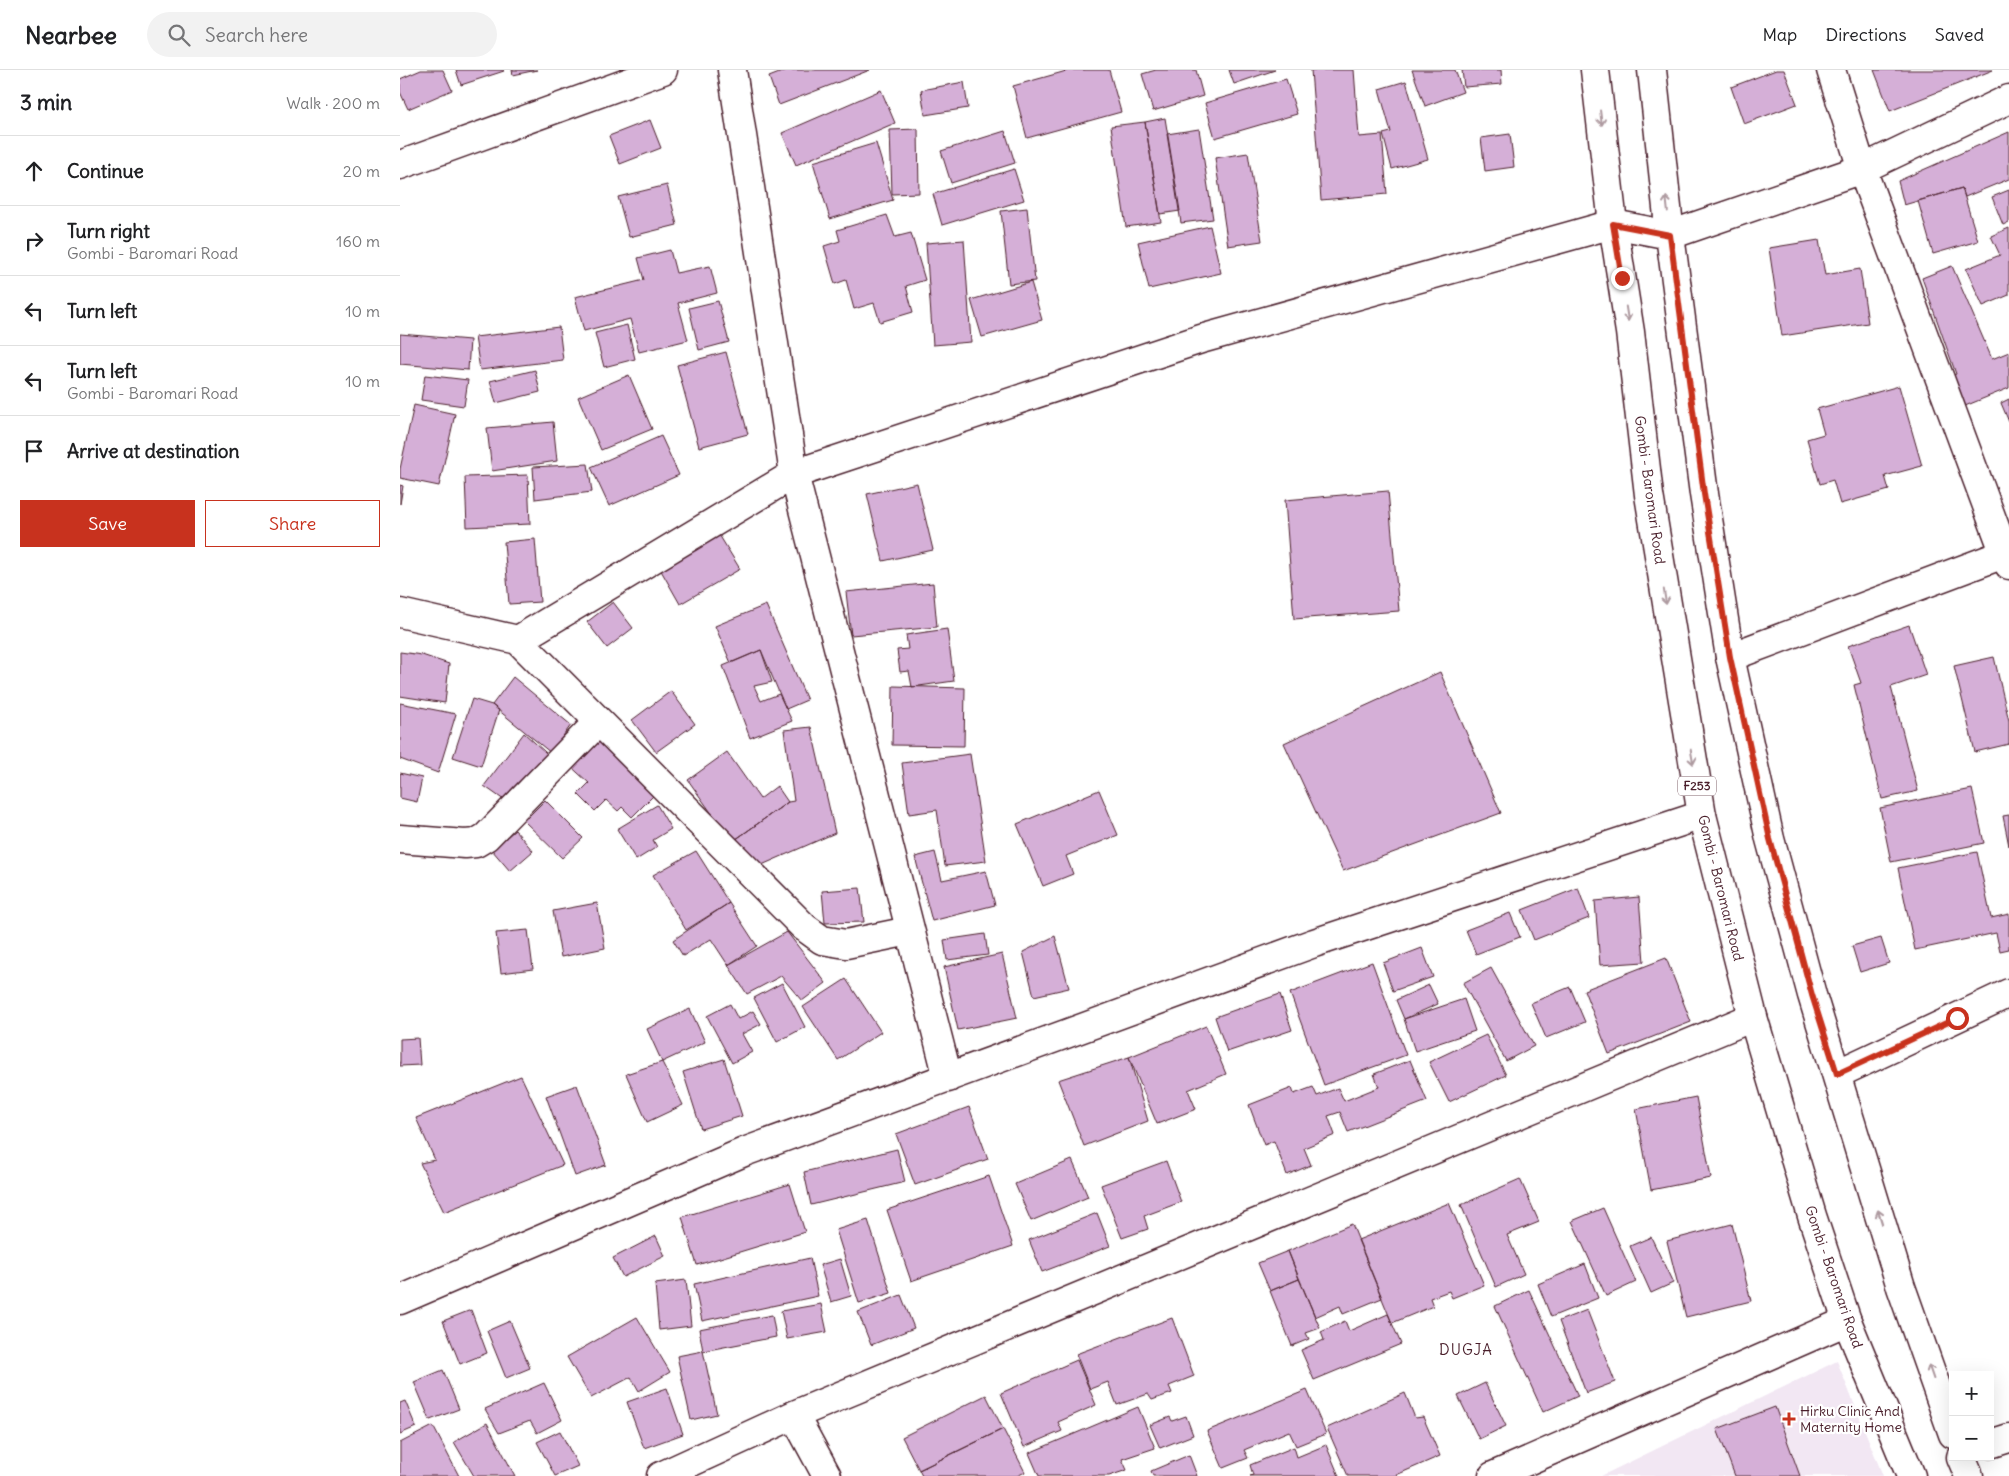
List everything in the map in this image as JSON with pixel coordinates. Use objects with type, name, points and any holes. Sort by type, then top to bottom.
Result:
[{"type":"street","points":[[400,165],[663,70]]},
{"type":"street","points":[[732,70],[794,474],[948,1078]]},
{"type":"street","name":"Gombi - Baromari Road","points":[[1596,70],[1613,224],[1630,332],[1649,496],[1702,814],[1753,1017],[1812,1216],[1847,1321],[1911,1476]]},
{"type":"street","points":[[1652,70],[1670,235],[1704,494],[1730,657],[1770,839],[1812,995],[1901,1287],[1949,1423]]},
{"type":"street","points":[[1730,657],[2008,557],[1862,169],[1831,70]]},
{"type":"street","points":[[518,640],[794,474],[1201,339],[1613,224],[1670,235],[1862,169],[2009,99]]},
{"type":"street","points":[[400,613],[518,640],[804,927],[822,940],[846,944],[909,931]]},
{"type":"street","points":[[400,839],[465,844],[476,843],[486,837],[598,722]]},
{"type":"street","points":[[400,1300],[744,1152],[1314,943],[1702,814]]},
{"type":"street","points":[[1837,1074],[2009,993]]},
{"type":"street","points":[[660,1476],[794,1415],[1753,1017]]},
{"type":"street","points":[[1493,1476],[1847,1321]]},
{"type":"street","points":[[794,1415],[827,1476]]},
{"type":"street","points":[[1994,1443],[2009,1438]]},
{"type":"street","points":[[1963,1461],[1969,1476]]},
{"type":"shaded area","name":"Hirku Clinic And Maternity Home","points":[[1837,1361],[1883,1476],[1601,1476]]},
{"type":"building","points":[[421,70],[443,70],[452,90],[408,109],[400,92],[400,79]]},
{"type":"building","points":[[456,70],[503,70],[504,71],[461,85]]},
{"type":"building","points":[[512,70],[537,70],[513,75]]},
{"type":"building","points":[[787,70],[870,70],[779,105],[769,77]]},
{"type":"building","points":[[1070,70],[1109,70],[1121,112],[1027,138],[1013,86]]},
{"type":"building","points":[[1156,70],[1196,70],[1203,96],[1153,111],[1142,74]]},
{"type":"building","points":[[1229,70],[1275,70],[1234,84]]},
{"type":"building","points":[[1311,70],[1354,70],[1359,137],[1382,135],[1387,194],[1321,200]]},
{"type":"building","points":[[1412,70],[1455,70],[1463,92],[1425,106]]},
{"type":"building","points":[[1462,70],[1501,70],[1502,84],[1464,87]]},
{"type":"building","points":[[1776,70],[1784,70],[1797,104],[1744,124],[1731,87]]},
{"type":"building","points":[[1874,70],[1993,70],[1890,111]]},
{"type":"building","points":[[1286,79],[1297,114],[1215,138],[1205,103]]},
{"type":"building","points":[[1406,81],[1428,159],[1392,169],[1383,134],[1391,132],[1379,89]]},
{"type":"building","points":[[964,82],[968,108],[925,115],[921,90]]},
{"type":"building","points":[[881,90],[895,123],[796,165],[782,133]]},
{"type":"building","points":[[1165,118],[1180,211],[1160,214],[1145,122]]},
{"type":"building","points":[[650,120],[661,148],[620,164],[609,136]]},
{"type":"building","points":[[1145,122],[1161,222],[1126,227],[1111,126]]},
{"type":"building","points":[[918,129],[919,193],[892,194],[890,130]]},
{"type":"building","points":[[1199,129],[1213,219],[1181,223],[1167,134]]},
{"type":"building","points":[[1005,131],[1015,163],[951,183],[941,151]]},
{"type":"building","points":[[2009,132],[2009,179],[1965,197],[1962,188],[1904,205],[1898,181]]},
{"type":"building","points":[[1510,134],[1514,167],[1485,171],[1481,138]]},
{"type":"building","points":[[876,143],[893,200],[830,219],[813,162]]},
{"type":"building","points":[[1248,153],[1262,241],[1228,246],[1215,158]]},
{"type":"building","points":[[1014,169],[1024,200],[942,225],[933,194]]},
{"type":"building","points":[[667,185],[677,225],[629,237],[618,197]]},
{"type":"building","points":[[1962,188],[1978,241],[1933,254],[1918,201]]},
{"type":"building","points":[[2009,190],[2009,222],[2003,225],[1992,197]]},
{"type":"building","points":[[1027,208],[1035,281],[1009,284],[1001,211]]},
{"type":"building","points":[[887,215],[895,237],[911,233],[925,280],[906,286],[913,312],[880,322],[874,303],[854,309],[846,280],[835,284],[824,246],[840,241],[837,230]]},
{"type":"building","points":[[1210,226],[1221,273],[1149,289],[1138,242]]},
{"type":"building","points":[[2009,228],[2009,295],[1983,306],[1966,269],[2000,255],[1991,236]]},
{"type":"building","points":[[964,240],[971,342],[933,345],[926,243]]},
{"type":"building","points":[[1819,240],[1825,275],[1860,269],[1868,323],[1782,336],[1769,248]]},
{"type":"building","points":[[670,250],[676,273],[710,266],[717,293],[678,303],[688,340],[639,352],[630,319],[584,331],[575,297],[644,280],[638,258]]},
{"type":"building","points":[[1952,266],[1992,359],[2009,352],[2009,388],[1965,406],[1952,376],[1956,374],[1922,278]]},
{"type":"building","points":[[1031,282],[1042,320],[982,337],[971,300]]},
{"type":"building","points":[[718,301],[729,342],[699,350],[689,308]]},
{"type":"building","points":[[627,325],[635,359],[604,367],[595,333]]},
{"type":"building","points":[[559,327],[563,360],[480,370],[475,337]]},
{"type":"building","points":[[400,334],[470,340],[468,370],[400,364]]},
{"type":"building","points":[[726,352],[748,434],[699,447],[677,365]]},
{"type":"building","points":[[535,370],[540,392],[496,403],[490,381]]},
{"type":"building","points":[[425,375],[468,380],[464,406],[421,400]]},
{"type":"building","points":[[629,375],[652,429],[601,450],[578,397]]},
{"type":"building","points":[[1899,386],[1922,466],[1885,476],[1889,490],[1840,504],[1833,480],[1820,484],[1807,439],[1824,434],[1817,409]]},
{"type":"building","points":[[2009,399],[2009,422],[2001,403]]},
{"type":"building","points":[[414,405],[455,414],[439,486],[400,478],[400,469]]},
{"type":"building","points":[[553,422],[557,461],[492,471],[487,428]]},
{"type":"building","points":[[661,436],[679,475],[609,506],[591,467]]},
{"type":"building","points":[[588,464],[592,492],[535,499],[533,467]]},
{"type":"building","points":[[528,475],[530,524],[467,527],[465,477]]},
{"type":"building","points":[[917,483],[933,550],[883,561],[867,494]]},
{"type":"building","points":[[400,485],[403,486],[400,504]]},
{"type":"building","points":[[1388,491],[1399,611],[1294,619],[1285,500]]},
{"type":"building","points":[[718,533],[740,569],[680,604],[659,567]]},
{"type":"building","points":[[535,539],[540,602],[509,604],[504,542]]},
{"type":"building","points":[[933,583],[937,627],[851,635],[846,592]]},
{"type":"building","points":[[613,602],[633,628],[607,648],[587,622]]},
{"type":"building","points":[[766,605],[807,700],[786,709],[761,650],[731,663],[715,626]]},
{"type":"building","points":[[1909,625],[1926,675],[1891,687],[1918,791],[1882,799],[1854,685],[1861,683],[1848,646]]},
{"type":"building","points":[[947,629],[954,681],[912,687],[909,671],[900,672],[897,650],[908,649],[906,635]]},
{"type":"building","points":[[761,650],[772,682],[754,686],[761,701],[779,694],[792,721],[750,738],[723,666]]},
{"type":"building","points":[[400,652],[422,655],[449,664],[445,703],[400,696]]},
{"type":"building","points":[[1994,657],[2009,721],[2009,744],[1975,752],[1954,666]]},
{"type":"building","points":[[1440,672],[1501,813],[1343,871],[1284,743]]},
{"type":"building","points":[[513,677],[571,725],[551,753],[492,705]]},
{"type":"building","points":[[893,686],[965,688],[964,746],[892,745]]},
{"type":"building","points":[[671,691],[695,724],[656,752],[632,720]]},
{"type":"building","points":[[472,699],[492,705],[499,710],[481,766],[453,757]]},
{"type":"building","points":[[400,703],[456,714],[438,773],[400,759]]},
{"type":"building","points":[[811,727],[835,833],[755,868],[732,842],[788,802],[794,801],[784,730]]},
{"type":"building","points":[[524,733],[555,761],[511,805],[484,786]]},
{"type":"building","points":[[593,735],[654,795],[632,817],[622,807],[618,811],[606,800],[595,811],[578,794],[589,783],[566,762]]},
{"type":"building","points":[[727,752],[760,799],[777,786],[788,802],[732,842],[688,780]]},
{"type":"building","points":[[970,754],[986,861],[945,866],[937,810],[909,814],[902,763]]},
{"type":"building","points":[[400,773],[422,778],[417,802],[400,798]]},
{"type":"building","points":[[1972,789],[1984,843],[1891,862],[1880,808]]},
{"type":"building","points":[[1099,790],[1118,835],[1066,856],[1073,874],[1043,886],[1017,824]]},
{"type":"building","points":[[545,800],[583,838],[562,858],[524,821]]},
{"type":"building","points":[[657,805],[671,829],[653,840],[657,847],[636,860],[617,829]]},
{"type":"building","points":[[2009,815],[2009,846],[2003,816]]},
{"type":"building","points":[[515,830],[533,851],[510,871],[492,850]]},
{"type":"building","points":[[696,851],[729,903],[686,930],[653,875]]},
{"type":"building","points":[[935,852],[942,880],[986,871],[995,905],[932,921],[915,857]]},
{"type":"building","points":[[1977,852],[1991,918],[2009,914],[2009,949],[2000,951],[1996,933],[1915,950],[1898,868]]},
{"type":"building","points":[[860,888],[864,922],[825,923],[822,891]]},
{"type":"building","points":[[1578,888],[1589,918],[1534,940],[1522,910]]},
{"type":"building","points":[[1639,897],[1644,962],[1600,965],[1595,901]]},
{"type":"building","points":[[597,903],[605,948],[561,957],[553,911]]},
{"type":"building","points":[[729,903],[757,946],[728,965],[711,939],[683,956],[673,940]]},
{"type":"building","points":[[1510,913],[1520,937],[1476,954],[1466,930]]},
{"type":"building","points":[[528,930],[533,969],[501,973],[496,933]]},
{"type":"building","points":[[787,932],[826,983],[802,1001],[781,976],[747,994],[728,965]]},
{"type":"building","points":[[985,934],[988,955],[947,960],[944,940]]},
{"type":"building","points":[[1055,936],[1069,988],[1034,996],[1023,952]]},
{"type":"building","points":[[1881,938],[1889,963],[1860,972],[1852,946]]},
{"type":"building","points":[[1422,948],[1433,977],[1393,991],[1383,963]]},
{"type":"building","points":[[1002,954],[1017,1018],[958,1030],[944,967]]},
{"type":"building","points":[[1666,958],[1691,1022],[1609,1054],[1584,990]]},
{"type":"building","points":[[1372,962],[1406,1055],[1324,1085],[1290,993]]},
{"type":"building","points":[[1491,968],[1534,1046],[1506,1061],[1463,983]]},
{"type":"building","points":[[846,979],[881,1032],[838,1060],[803,1007]]},
{"type":"building","points":[[782,983],[805,1027],[777,1042],[754,998]]},
{"type":"building","points":[[1429,985],[1438,1004],[1404,1019],[1396,1000]]},
{"type":"building","points":[[1570,987],[1585,1022],[1546,1038],[1531,1003]]},
{"type":"building","points":[[1280,994],[1292,1030],[1227,1052],[1215,1017]]},
{"type":"building","points":[[1464,999],[1475,1031],[1415,1051],[1404,1019]]},
{"type":"building","points":[[730,1004],[738,1019],[753,1011],[761,1024],[742,1034],[752,1052],[732,1063],[707,1016]]},
{"type":"building","points":[[690,1009],[705,1042],[662,1062],[647,1029]]},
{"type":"building","points":[[1206,1026],[1226,1074],[1188,1090],[1196,1109],[1157,1124],[1129,1057]]},
{"type":"building","points":[[1486,1035],[1506,1075],[1449,1102],[1429,1062]]},
{"type":"building","points":[[418,1038],[420,1065],[400,1066],[400,1039]]},
{"type":"building","points":[[1129,1057],[1148,1121],[1084,1146],[1058,1080]]},
{"type":"building","points":[[724,1059],[742,1116],[701,1129],[683,1072]]},
{"type":"building","points":[[1410,1060],[1427,1101],[1348,1132],[1340,1112],[1328,1116],[1335,1135],[1304,1148],[1311,1165],[1287,1175],[1274,1141],[1264,1145],[1249,1105],[1292,1088],[1294,1094],[1313,1087],[1317,1096],[1338,1088],[1344,1101],[1379,1087],[1374,1074]]},
{"type":"building","points":[[662,1062],[683,1105],[647,1122],[626,1074]]},
{"type":"building","points":[[521,1076],[563,1165],[444,1212],[420,1163],[435,1160],[416,1118]]},
{"type":"building","points":[[577,1085],[606,1165],[575,1176],[546,1096]]},
{"type":"building","points":[[1696,1097],[1711,1178],[1651,1190],[1636,1109]]},
{"type":"building","points":[[969,1107],[988,1159],[915,1185],[896,1134]]},
{"type":"building","points":[[897,1149],[905,1182],[811,1205],[804,1172]]},
{"type":"building","points":[[1072,1160],[1088,1197],[1031,1221],[1015,1184]]},
{"type":"building","points":[[1166,1161],[1181,1202],[1144,1216],[1148,1229],[1122,1238],[1101,1185]]},
{"type":"building","points":[[989,1176],[1013,1246],[911,1281],[887,1210]]},
{"type":"building","points":[[1520,1179],[1539,1222],[1507,1235],[1524,1274],[1496,1287],[1461,1205]]},
{"type":"building","points":[[790,1184],[805,1232],[697,1265],[682,1217]]},
{"type":"building","points":[[1449,1203],[1484,1285],[1452,1298],[1449,1291],[1430,1298],[1433,1306],[1392,1323],[1358,1240]]},
{"type":"building","points":[[1603,1208],[1636,1282],[1606,1296],[1572,1221]]},
{"type":"building","points":[[1097,1213],[1110,1246],[1042,1272],[1029,1240]]},
{"type":"building","points":[[868,1220],[891,1293],[859,1303],[836,1230]]},
{"type":"building","points":[[1352,1224],[1382,1298],[1343,1314],[1340,1306],[1315,1317],[1288,1251]]},
{"type":"building","points":[[1732,1224],[1751,1301],[1686,1317],[1667,1241]]},
{"type":"building","points":[[656,1236],[665,1256],[623,1277],[613,1258]]},
{"type":"building","points":[[1651,1237],[1673,1283],[1651,1293],[1630,1246]]},
{"type":"building","points":[[1288,1251],[1299,1279],[1270,1291],[1258,1263]]},
{"type":"building","points":[[810,1258],[818,1296],[702,1321],[694,1284]]},
{"type":"building","points":[[840,1259],[851,1296],[831,1302],[820,1265]]},
{"type":"building","points":[[1585,1264],[1598,1298],[1551,1317],[1538,1284]]},
{"type":"building","points":[[1299,1279],[1320,1328],[1306,1333],[1309,1339],[1292,1346],[1270,1291]]},
{"type":"building","points":[[686,1280],[691,1326],[659,1330],[655,1284]]},
{"type":"building","points":[[1529,1290],[1578,1396],[1543,1412],[1495,1306]]},
{"type":"building","points":[[901,1295],[914,1328],[871,1345],[858,1312]]},
{"type":"building","points":[[821,1304],[827,1332],[787,1339],[781,1311]]},
{"type":"building","points":[[471,1310],[487,1353],[460,1364],[443,1321]]},
{"type":"building","points":[[1587,1310],[1615,1382],[1586,1393],[1559,1321]]},
{"type":"building","points":[[1388,1314],[1401,1344],[1314,1380],[1301,1350],[1324,1340],[1321,1332],[1345,1321],[1349,1331]]},
{"type":"building","points":[[772,1315],[776,1337],[703,1351],[699,1329]]},
{"type":"building","points":[[637,1317],[670,1372],[639,1391],[631,1377],[591,1398],[567,1357]]},
{"type":"building","points":[[1172,1318],[1194,1376],[1169,1386],[1172,1393],[1152,1400],[1148,1394],[1117,1405],[1108,1382],[1090,1389],[1076,1354]]},
{"type":"building","points":[[510,1321],[530,1368],[506,1378],[487,1331]]},
{"type":"building","points":[[703,1351],[717,1414],[691,1420],[677,1356]]},
{"type":"building","points":[[1077,1360],[1096,1405],[1058,1422],[1062,1431],[1024,1447],[1001,1393]]},
{"type":"building","points":[[443,1370],[459,1409],[430,1420],[414,1382]]},
{"type":"building","points":[[544,1383],[562,1420],[537,1433],[530,1421],[499,1433],[485,1409]]},
{"type":"building","points":[[1485,1383],[1506,1426],[1479,1439],[1458,1396]]},
{"type":"building","points":[[667,1388],[683,1434],[644,1448],[627,1402]]},
{"type":"building","points":[[1307,1390],[1326,1434],[1296,1446],[1289,1431],[1244,1450],[1248,1458],[1223,1468],[1207,1431]]},
{"type":"building","points":[[1405,1393],[1415,1418],[1423,1417],[1440,1456],[1394,1476],[1348,1476],[1327,1428]]},
{"type":"building","points":[[986,1395],[1003,1429],[919,1470],[902,1437]]},
{"type":"building","points":[[405,1401],[416,1427],[400,1434],[400,1403]]},
{"type":"building","points":[[1138,1407],[1155,1448],[1122,1459],[1127,1470],[1109,1476],[1039,1476],[1029,1453]]},
{"type":"building","points":[[1775,1407],[1800,1476],[1735,1476],[1717,1429]]},
{"type":"building","points":[[1186,1416],[1193,1435],[1160,1448],[1150,1425],[1170,1417],[1172,1421]]},
{"type":"building","points":[[487,1423],[515,1476],[474,1476],[454,1442]]},
{"type":"building","points":[[433,1426],[459,1476],[400,1476],[400,1443]]},
{"type":"building","points":[[1003,1429],[1025,1472],[1017,1476],[922,1476],[919,1470]]},
{"type":"building","points":[[560,1431],[578,1466],[555,1476],[537,1442]]},
{"type":"building","points":[[1326,1445],[1339,1476],[1250,1476],[1253,1475],[1250,1465],[1294,1447],[1297,1457]]},
{"type":"building","points":[[1189,1455],[1197,1476],[1153,1476],[1151,1471]]},
{"type":"place","name":"Hirku Clinic And Maternity Home","points":[[1789,1419]]},
{"type":"district","name":"DUGJA","points":[[1466,1350]]},
{"type":"route","points":[[1622,278],[1613,224],[1670,235],[1704,494],[1730,657],[1770,839],[1812,995],[1837,1074],[1957,1018]]}]
